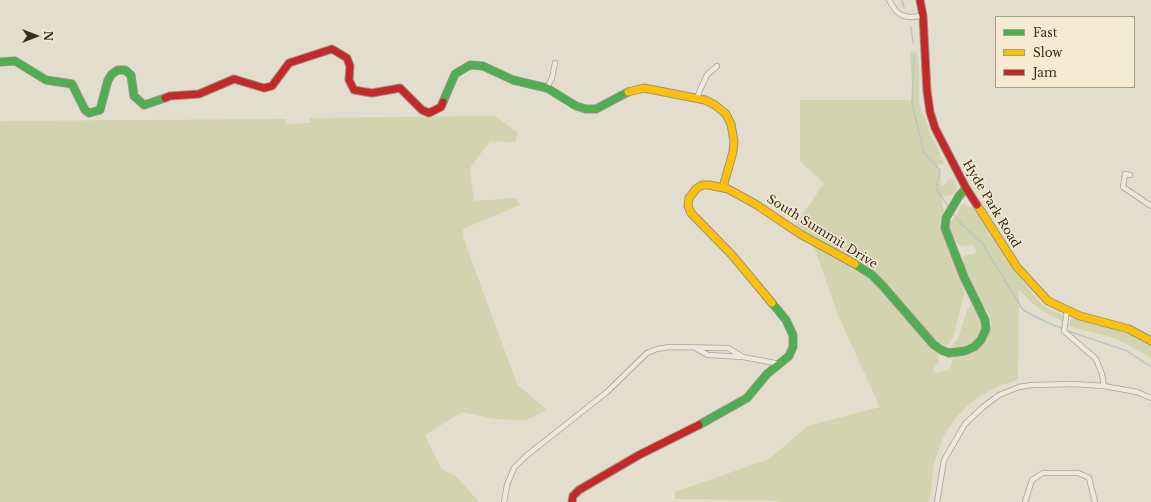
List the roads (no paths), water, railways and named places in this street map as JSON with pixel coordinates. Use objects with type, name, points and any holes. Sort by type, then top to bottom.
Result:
[{"type":"street","points":[[889,0],[896,11],[901,15],[908,18],[923,16]]},
{"type":"street","name":"Hyde Park Road","points":[[920,0],[923,16],[927,91],[930,112],[935,128],[966,188],[1017,267],[1048,302],[1080,316],[1129,329],[1151,341]]},
{"type":"street","points":[[0,62],[15,62],[46,80],[72,84],[84,110],[89,113],[100,110],[108,80],[112,74],[118,70],[125,70],[131,75],[134,96],[144,104],[170,96],[199,94],[234,79],[264,88],[272,86],[289,63],[332,49],[347,58],[350,66],[349,80],[354,90],[372,94],[400,88],[422,110],[429,113],[441,107],[455,74],[470,65],[484,66],[513,80],[547,88],[576,106],[586,109],[596,109],[631,91],[644,88],[710,102],[722,110],[729,119],[733,130],[734,147],[723,187]]},
{"type":"street","points":[[547,88],[552,78],[555,63]]},
{"type":"street","points":[[697,99],[707,75],[717,66]]},
{"type":"street","points":[[1130,175],[1125,174],[1123,187],[1151,206]]},
{"type":"street","name":"South Summit Drive","points":[[572,502],[574,496],[579,490],[639,455],[720,414],[747,398],[767,374],[789,356],[793,347],[793,335],[786,320],[735,259],[693,216],[689,209],[689,198],[693,191],[699,187],[709,185],[723,187],[757,205],[786,225],[864,269],[890,293],[933,344],[941,350],[949,353],[965,351],[974,347],[981,340],[986,329],[983,315],[962,274],[945,228],[946,218],[959,196],[966,188]]},
{"type":"street","points":[[1067,310],[1064,332],[1096,358],[1102,374],[1104,386]]},
{"type":"street","points":[[504,502],[507,484],[514,468],[526,456],[607,392],[647,353],[657,349],[669,347],[728,348],[743,357]]},
{"type":"street","points":[[696,348],[708,355],[743,357],[780,364]]},
{"type":"street","points":[[937,502],[944,460],[965,424],[983,407],[999,395],[1019,387],[1038,384],[1073,384],[1104,386],[1137,392],[1151,398]]},
{"type":"street","points":[[1025,502],[1032,480],[1037,476],[1043,473],[1078,473],[1088,478],[1094,493],[1095,502]]},
{"type":"waterway","points":[[902,0],[904,8]]},
{"type":"waterway","points":[[911,26],[913,43]]},
{"type":"waterway","points":[[914,56],[912,103],[924,153],[940,170],[936,188],[949,207]]},
{"type":"waterway","points":[[953,213],[962,225],[982,243],[1023,310],[1061,328]]},
{"type":"waterway","points":[[1068,331],[1127,351],[1151,367]]}]
